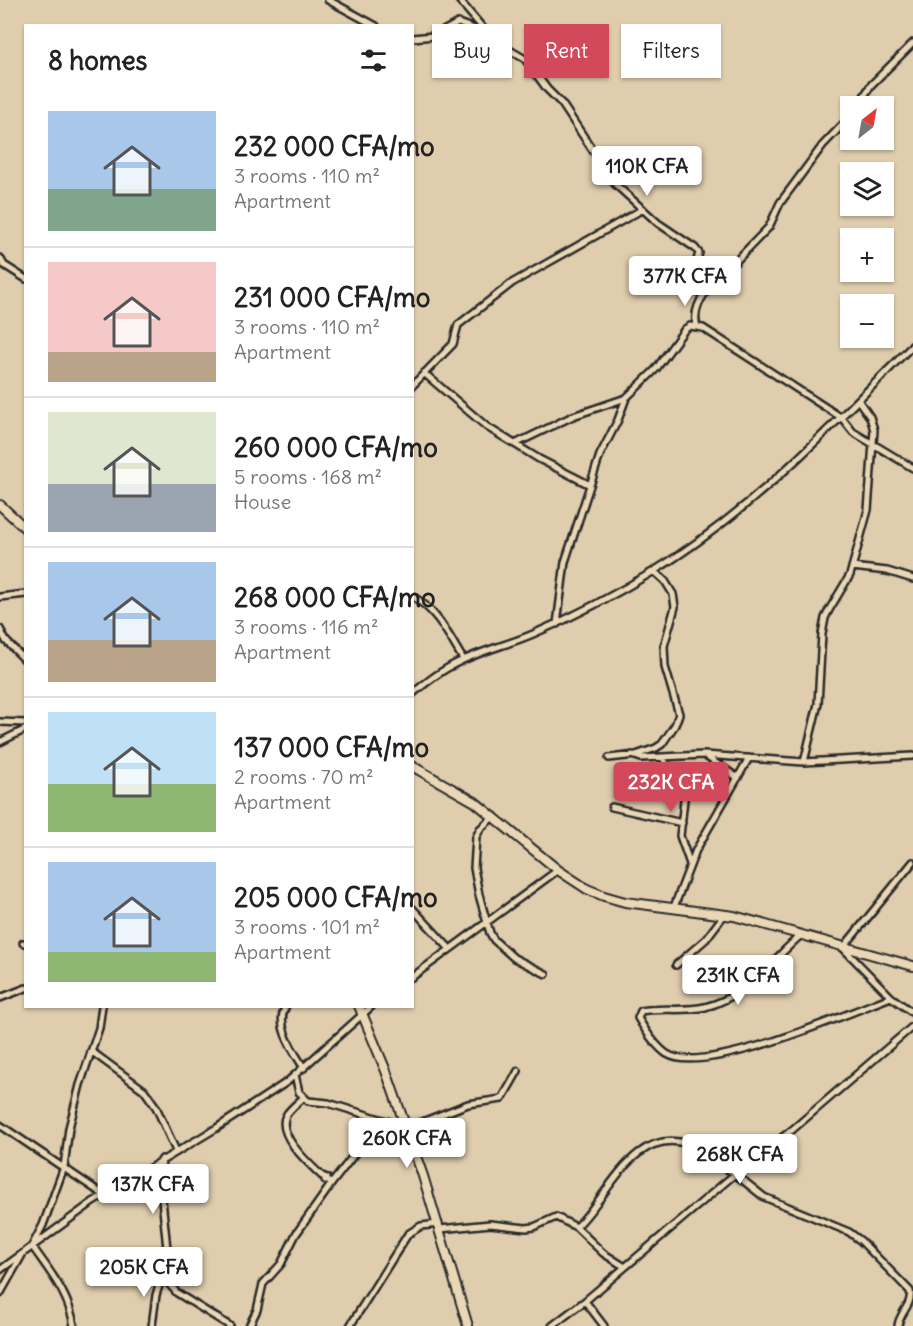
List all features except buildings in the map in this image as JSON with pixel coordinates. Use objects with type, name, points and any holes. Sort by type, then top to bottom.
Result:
[{"type":"main road","points":[[0,505],[24,527]]},
{"type":"main road","points":[[414,767],[456,790],[494,816],[558,870],[604,896],[625,902],[724,915],[913,966]]},
{"type":"main road","points":[[361,1010],[405,1125],[440,1226],[468,1326]]},
{"type":"street","points":[[328,0],[370,23]]},
{"type":"street","points":[[459,0],[479,24]]},
{"type":"street","points":[[414,38],[432,36]]},
{"type":"street","points":[[864,96],[871,85],[913,43]]},
{"type":"street","points":[[512,51],[525,59],[547,89],[562,104],[615,184],[657,223],[699,253],[694,272],[700,290],[705,293]]},
{"type":"street","points":[[697,326],[696,312],[705,293],[769,227],[780,203],[823,145],[840,127]]},
{"type":"street","points":[[414,384],[453,345],[458,325],[512,283],[643,209]]},
{"type":"street","points":[[0,258],[4,265],[24,278]]},
{"type":"street","points":[[515,444],[573,416],[626,398],[656,369],[685,329],[697,326],[842,418],[853,432],[913,468]]},
{"type":"street","points":[[414,692],[463,659],[557,624],[654,571],[719,525],[762,490],[842,418],[913,345]]},
{"type":"street","points":[[424,373],[477,420],[515,444],[590,485]]},
{"type":"street","points":[[557,624],[565,562],[600,455],[618,420],[626,398]]},
{"type":"street","points":[[804,762],[818,704],[825,618],[850,575],[868,510],[874,429],[858,400]]},
{"type":"street","points":[[852,567],[887,571],[913,579]]},
{"type":"street","points":[[609,758],[632,755],[656,748],[662,744],[675,725],[679,714],[665,667],[664,646],[675,607],[673,594],[665,581],[654,571]]},
{"type":"street","points":[[0,597],[24,594]]},
{"type":"street","points":[[414,597],[437,616],[463,659]]},
{"type":"street","points":[[0,628],[6,641],[24,659]]},
{"type":"street","points":[[0,722],[24,723]]},
{"type":"street","points":[[0,742],[24,730]]},
{"type":"street","points":[[632,755],[641,758],[704,755],[804,762],[913,756]]},
{"type":"street","points":[[704,755],[738,778]]},
{"type":"street","points":[[663,758],[679,778],[685,791],[680,836],[690,865]]},
{"type":"street","points":[[674,907],[696,850],[749,758]]},
{"type":"street","points":[[612,807],[682,823]]},
{"type":"street","points":[[494,816],[480,829],[476,837],[474,868],[479,895],[494,940],[514,958],[546,974]]},
{"type":"street","points":[[913,862],[843,948],[891,997],[913,1013]]},
{"type":"street","points":[[414,976],[558,870]]},
{"type":"street","points":[[414,910],[450,949]]},
{"type":"street","points":[[676,965],[706,939],[724,915]]},
{"type":"street","points":[[801,934],[745,987],[726,1000],[690,1010],[640,1011],[638,1018],[652,1038],[668,1054],[681,1059],[713,1058],[796,1032],[891,997]]},
{"type":"street","points":[[0,998],[24,989]]},
{"type":"street","points":[[32,1246],[43,1225],[64,1167],[69,1128],[99,1028],[102,1008]]},
{"type":"street","points":[[285,1008],[282,1017],[287,1038],[304,1068]]},
{"type":"street","points":[[0,1270],[104,1195],[241,1112],[295,1076],[361,1010]]},
{"type":"street","points":[[552,1326],[585,1301],[735,1174],[792,1130],[913,1026]]},
{"type":"street","points":[[92,1051],[144,1090],[156,1107],[177,1151]]},
{"type":"street","points":[[295,1076],[297,1086],[304,1097],[314,1102],[405,1125],[468,1104],[502,1099],[518,1071]]},
{"type":"street","points":[[304,1097],[286,1115],[284,1126],[290,1142],[322,1176],[327,1178],[325,1180],[332,1183]]},
{"type":"street","points":[[249,1326],[257,1310],[263,1284],[281,1263],[296,1234],[332,1183],[368,1138],[393,1123]]},
{"type":"street","points":[[0,1125],[104,1195]]},
{"type":"street","points":[[576,1227],[593,1209],[617,1174],[635,1157],[653,1144],[662,1141],[670,1140],[688,1144],[735,1174],[764,1197],[849,1232],[861,1241],[910,1291],[910,1301],[899,1317],[898,1326]]},
{"type":"street","points":[[152,1326],[156,1295],[168,1258],[160,1180],[162,1159]]},
{"type":"street","points":[[350,1326],[408,1234],[421,1226],[490,1224],[526,1228],[534,1227],[556,1217],[576,1227],[603,1252],[625,1267]]},
{"type":"street","points":[[32,1246],[61,1287],[71,1308],[74,1326]]},
{"type":"street","points":[[0,1294],[25,1251]]},
{"type":"street","points":[[163,1277],[177,1293],[230,1326]]},
{"type":"street","points":[[585,1301],[604,1326]]}]
